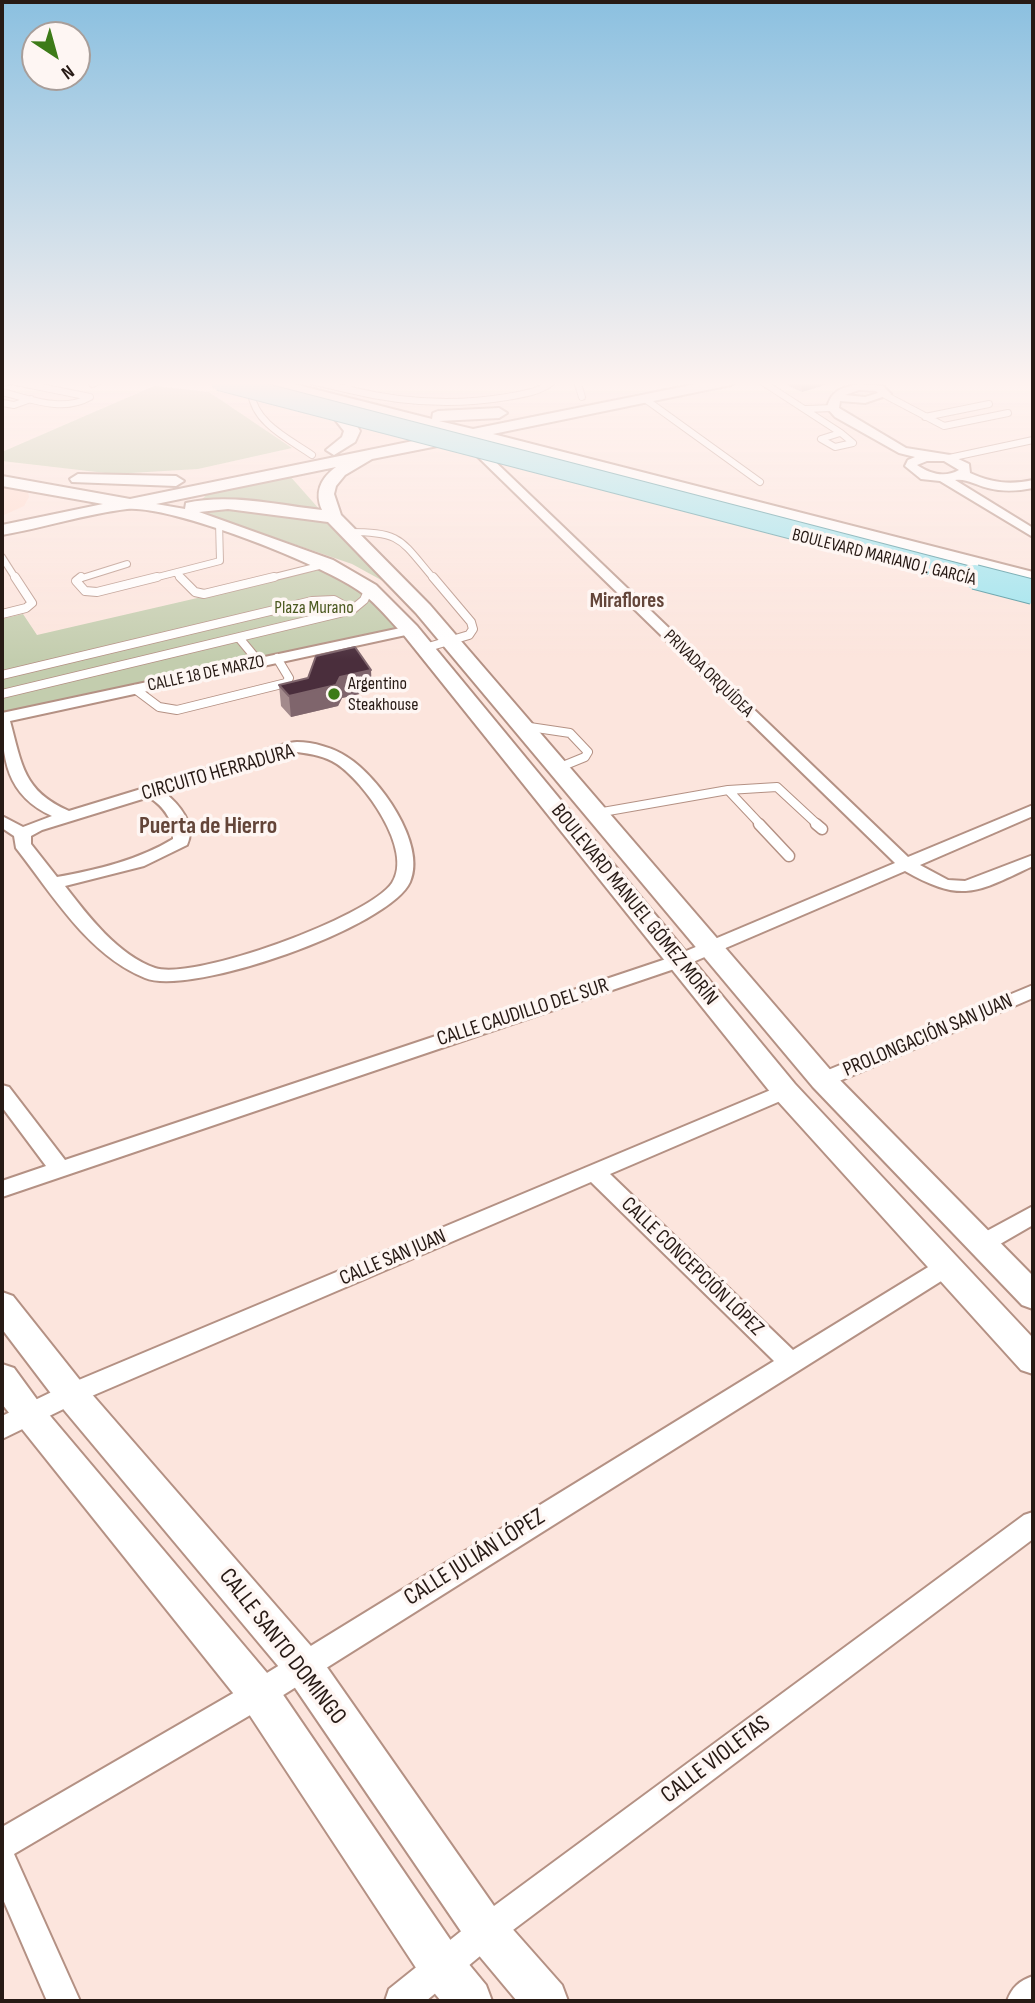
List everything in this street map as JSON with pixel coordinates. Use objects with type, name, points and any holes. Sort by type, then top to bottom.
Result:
[{"type":"main road","points":[[32,474],[176,494],[199,494],[284,474]]},
{"type":"main road","points":[[2,520],[147,490],[199,494],[256,474]]},
{"type":"main road","points":[[336,474],[327,484],[325,493],[327,505],[341,524]]},
{"type":"main road","name":"BOULEVARD MARIANO J. GARCÍA","points":[[560,474],[1033,594]]},
{"type":"main road","points":[[576,474],[1033,594]]},
{"type":"main road","points":[[600,474],[1033,579]]},
{"type":"main road","name":"BOULEVARD MARIANO J. GARCÍA","points":[[635,474],[1033,579]]},
{"type":"main road","points":[[626,492],[643,477]]},
{"type":"main road","points":[[55,478],[128,482],[199,494]]},
{"type":"main road","name":"BOULEVARD MANUEL GÓMEZ MORÍN","points":[[2,481],[131,503],[199,494],[224,513],[327,564],[369,589],[418,639],[785,1091],[1033,1360]]},
{"type":"main road","points":[[26,515],[39,507],[44,498],[34,486]]},
{"type":"main road","points":[[2,530],[176,494]]},
{"type":"main road","points":[[224,513],[341,524]]},
{"type":"main road","name":"BOULEVARD MANUEL GÓMEZ MORÍN","points":[[341,524],[523,726],[823,1080],[980,1245],[1033,1296]]},
{"type":"main road","name":"CALLE SANTO DOMINGO","points":[[2,1305],[71,1394],[303,1666],[486,1931],[546,2001]]},
{"type":"main road","points":[[2,1378],[15,1422],[259,1694],[443,1967],[470,2001]]},
{"type":"street","name":"PRIVADA ORQUÍDEA","points":[[502,474],[907,865],[944,885],[957,887],[968,886],[1033,860]]},
{"type":"street","points":[[925,474],[943,478],[1033,533]]},
{"type":"street","points":[[943,478],[961,474]]},
{"type":"street","points":[[964,474],[995,488],[1010,489],[1033,484]]},
{"type":"street","name":"CALLE 18 DE MARZO","points":[[2,718],[259,662],[418,639]]},
{"type":"street","points":[[2,718],[20,785],[33,800],[67,816]]},
{"type":"street","name":"CIRCUITO HERRADURA","points":[[296,747],[322,750],[343,759],[362,778],[400,832],[406,867],[400,886],[386,901],[313,939],[253,959],[189,973],[155,976],[126,961],[69,905],[22,844],[23,834],[36,826],[153,792],[296,747]]},
{"type":"street","points":[[53,883],[79,879],[168,851],[181,841],[183,830],[168,801],[153,792]]},
{"type":"street","name":"CALLE CAUDILLO DEL SUR","points":[[2,1189],[679,961],[1033,810]]},
{"type":"street","points":[[2,821],[23,834]]},
{"type":"street","name":"PROLONGACIÓN SAN JUAN","points":[[823,1080],[1033,991]]},
{"type":"street","name":"CALLE SAN JUAN","points":[[15,1422],[71,1394],[785,1091]]},
{"type":"street","points":[[2,1092],[59,1168]]},
{"type":"street","name":"CALLE CONCEPCIÓN LÓPEZ","points":[[595,1173],[790,1362]]},
{"type":"street","points":[[980,1245],[1033,1214]]},
{"type":"street","name":"CALLE JULIÁN LÓPEZ","points":[[2,1844],[259,1694],[946,1267]]},
{"type":"street","name":"CALLE VIOLETAS","points":[[401,2001],[486,1931],[1033,1524]]},
{"type":"street","points":[[2,1862],[64,2001]]},
{"type":"street","points":[[1023,2001],[1033,1992]]},
{"type":"lane","points":[[750,474],[760,482]]},
{"type":"lane","points":[[127,564],[82,576],[76,581],[90,593],[220,561],[224,513]]},
{"type":"lane","points":[[2,557],[32,603],[26,608],[2,614]]},
{"type":"lane","points":[[176,573],[195,592],[204,594],[327,564]]},
{"type":"lane","points":[[2,694],[352,610],[364,600],[369,589]]},
{"type":"lane","points":[[2,675],[328,598],[341,601],[352,610]]},
{"type":"lane","points":[[240,639],[259,662]]},
{"type":"lane","points":[[418,639],[450,642]]},
{"type":"lane","points":[[135,689],[155,707],[164,710],[177,709],[286,683],[289,678],[276,659]]},
{"type":"lane","points":[[523,726],[570,733],[589,752],[586,757],[558,768]]},
{"type":"lane","points":[[596,813],[728,790],[777,788],[822,829]]},
{"type":"lane","points":[[728,790],[789,856]]},
{"type":"shaded area","points":[[2,485],[28,492],[29,497],[24,506],[2,516]]},
{"type":"green space","points":[[289,475],[383,581],[352,564],[203,513],[200,501],[213,489]]},
{"type":"green space","name":"Plaza Murano","points":[[323,569],[374,600],[395,628],[2,713],[2,619],[23,614],[37,635]]},
{"type":"building","points":[[355,647],[371,670],[340,677],[336,685],[289,696],[279,685],[308,678],[316,656]]},
{"type":"place","name":"Argentino Steakhouse","points":[[334,694]]},
{"type":"district","name":"Miraflores","points":[[627,602]]},
{"type":"district","name":"Puerta de Hierro","points":[[208,827]]}]
